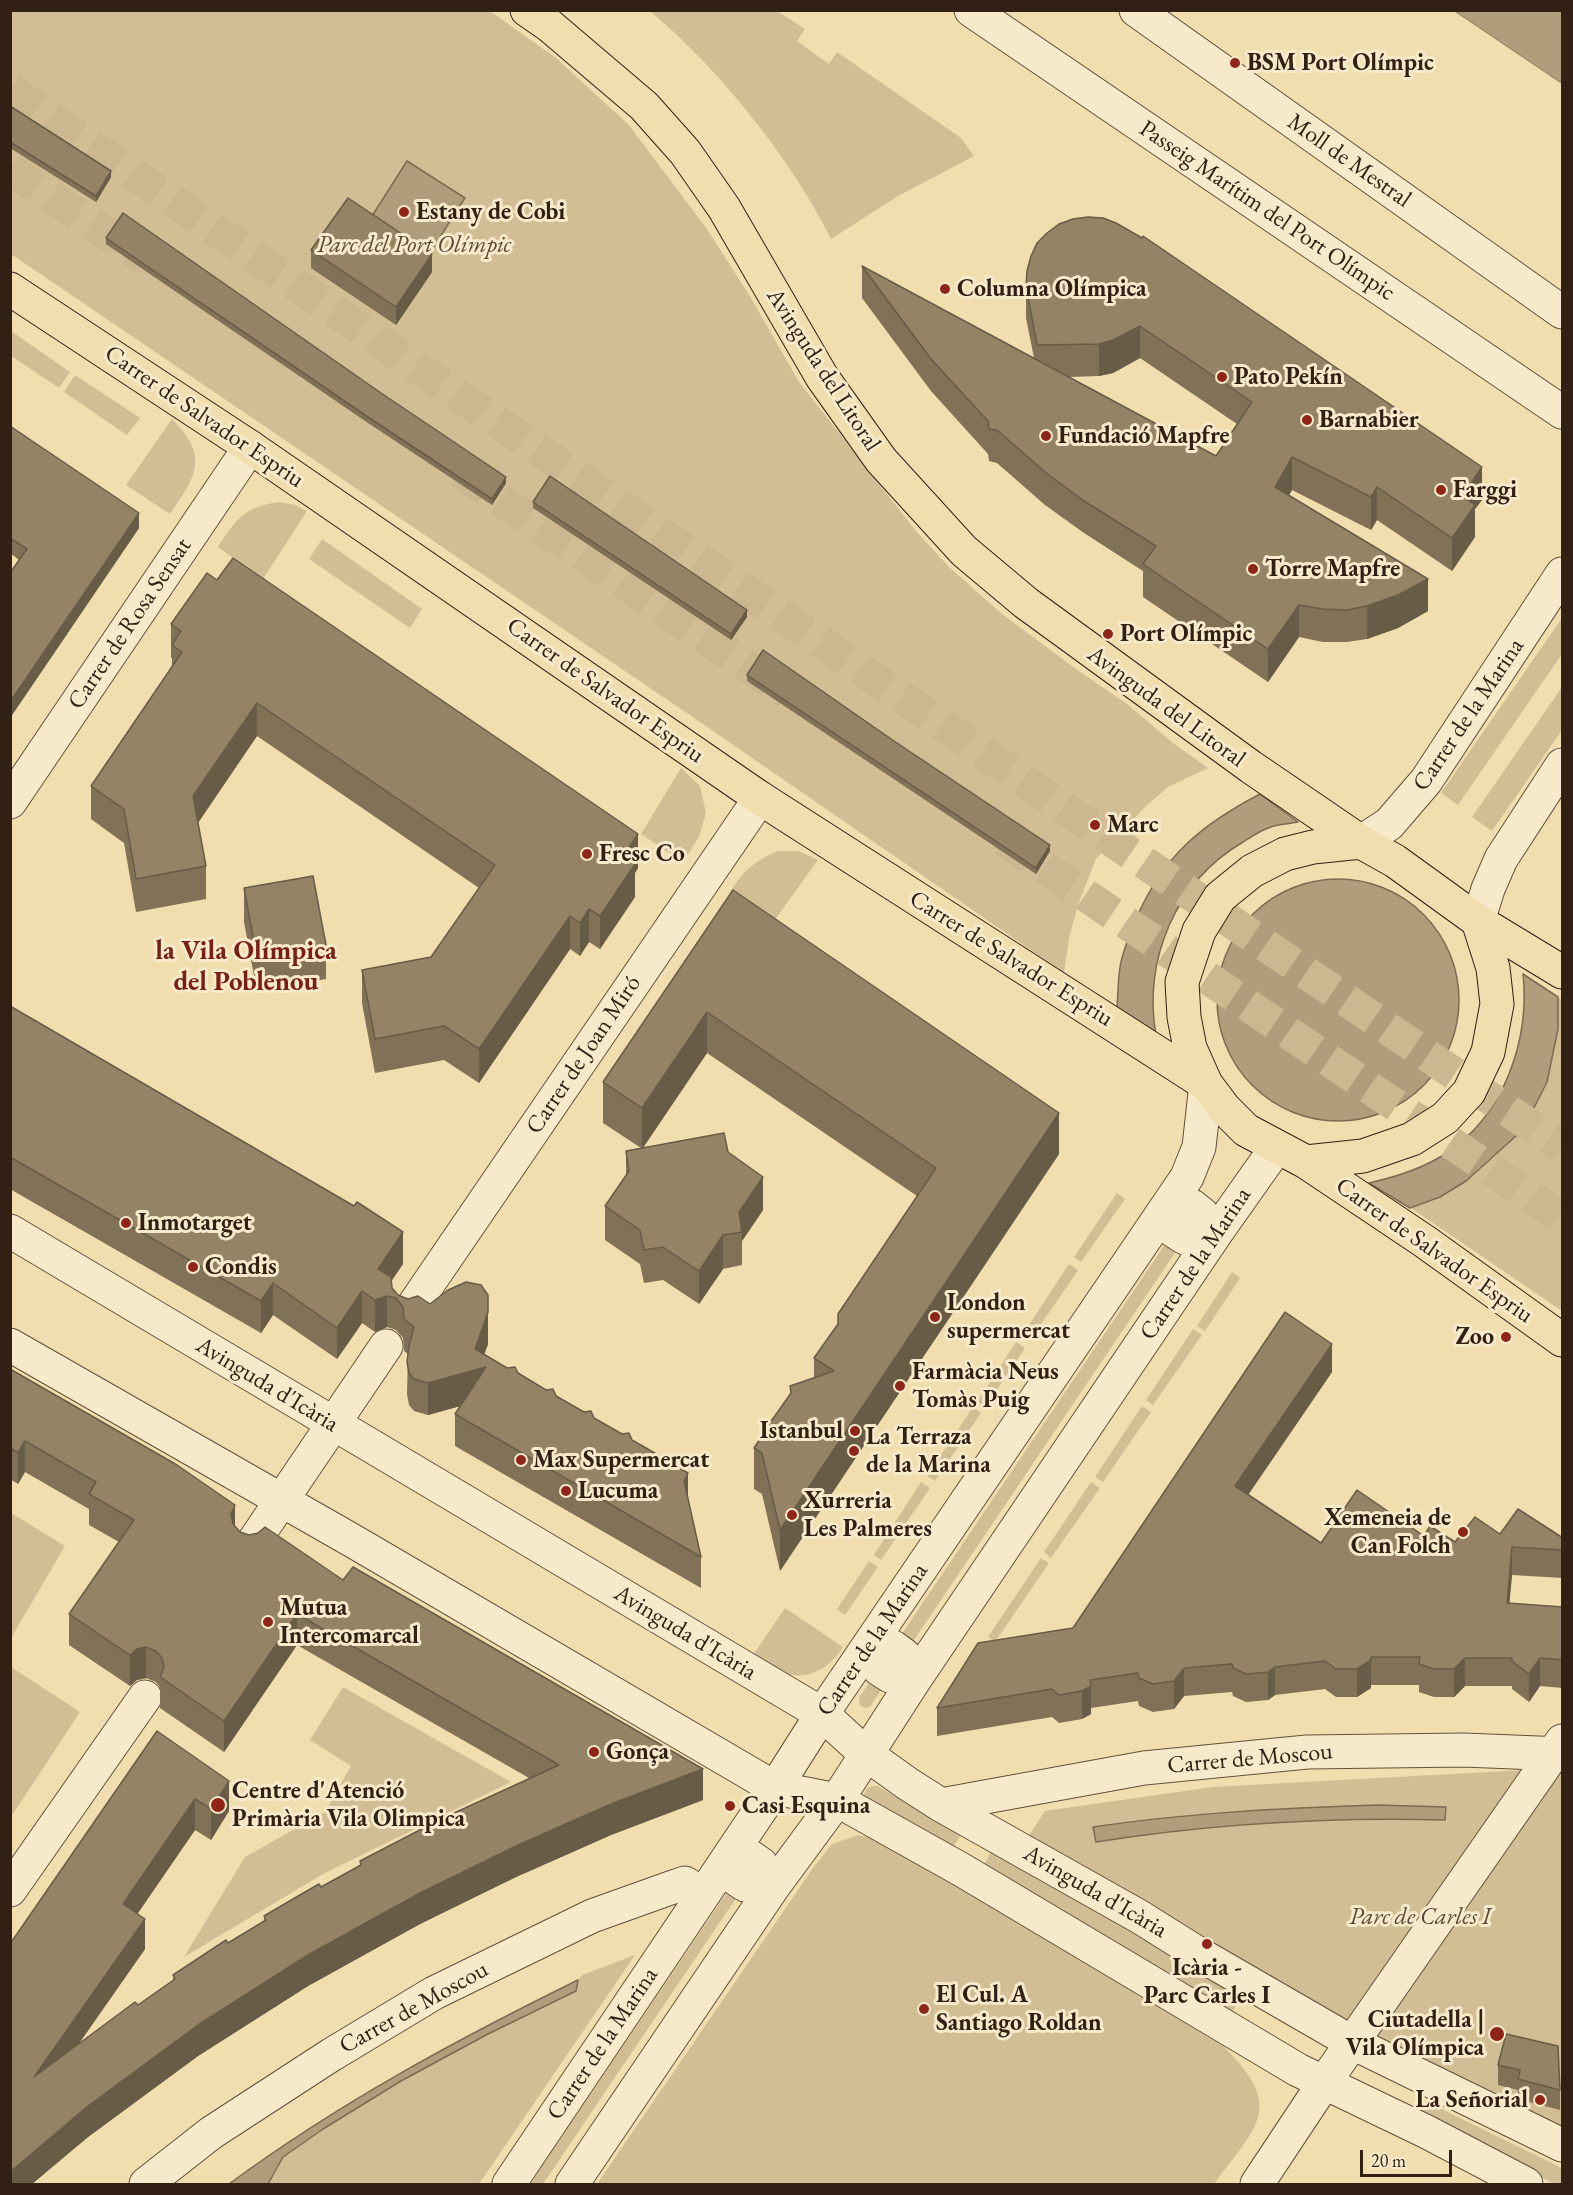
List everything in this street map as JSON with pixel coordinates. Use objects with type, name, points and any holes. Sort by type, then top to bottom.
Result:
[{"type":"main road","name":"Avinguda del Litoral","points":[[527,10],[550,26],[644,106],[685,152],[724,208],[822,377],[881,460],[951,538],[1026,603],[1084,647],[1251,768],[1361,842],[1395,861],[1478,921]]},
{"type":"main road","name":"Carrer de Salvador Espriu","points":[[10,289],[250,447],[760,798],[1206,1084],[1224,1108],[1246,1130],[1306,1162],[1424,1241],[1563,1340]]},
{"type":"main road","points":[[1206,1084],[1190,1048],[1184,1017],[1182,982],[1199,931],[1220,897],[1252,871],[1285,854],[1313,847],[1361,842]]},
{"type":"main road","points":[[1478,921],[1563,972]]},
{"type":"main road","points":[[1306,1162],[1363,1156],[1412,1139],[1445,1118],[1469,1092],[1488,1052],[1497,1004],[1493,968],[1478,921]]},
{"type":"street","name":"Passeig Marítim del Port Olímpic","points":[[971,10],[1563,412]]},
{"type":"street","name":"Moll de Mestral","points":[[1136,10],[1563,312]]},
{"type":"street","name":"Carrer de Rosa Sensat","points":[[10,802],[250,447]]},
{"type":"street","name":"Carrer de la Marina","points":[[1361,842],[1389,824],[1426,781],[1563,574]]},
{"type":"street","points":[[1478,921],[1488,889],[1501,860],[1563,765]]},
{"type":"street","name":"Carrer de Joan Miró","points":[[409,1312],[760,798]]},
{"type":"street","name":"Carrer de la Marina","points":[[508,2184],[776,1788],[822,1714],[1187,1177],[1199,1147],[1206,1084]]},
{"type":"street","name":"Carrer de la Marina","points":[[572,2184],[773,1887],[837,1800],[915,1678],[1276,1148]]},
{"type":"street","name":"Avinguda d'Icària","points":[[10,1231],[822,1714],[866,1754],[941,1805],[1140,1917],[1199,1954],[1353,2043],[1563,2145]]},
{"type":"street","name":"Avinguda d'Icària","points":[[10,1344],[776,1788],[837,1800],[972,1876],[1298,2070],[1526,2184]]},
{"type":"street","points":[[250,1547],[386,1346]]},
{"type":"street","points":[[10,1890],[145,1697]]},
{"type":"street","points":[[1257,2184],[1324,2083],[1560,1750]]},
{"type":"street","name":"Carrer de Moscou","points":[[941,1805],[1144,1768],[1306,1752],[1560,1750]]},
{"type":"street","name":"Carrer de Moscou","points":[[146,2184],[211,2133],[331,2055],[434,1993],[592,1916],[663,1890],[685,1883],[703,1895]]},
{"type":"green space","name":"Parc del Port Olímpic","points":[[10,11],[490,11],[556,58],[629,125],[707,229],[751,298],[799,382],[916,531],[949,567],[1002,614],[1127,704],[1173,743],[1208,768],[1168,787],[1144,808],[1096,859],[1078,905],[1069,938],[1064,973],[697,720],[11,254]]},
{"type":"green space","points":[[650,11],[777,11],[805,29],[797,41],[829,64],[837,52],[961,138],[974,156],[898,196],[831,239],[795,177],[751,116],[702,60]]},
{"type":"green space","points":[[11,331],[70,372],[59,388],[11,356]]},
{"type":"green space","points":[[75,375],[140,418],[127,435],[64,392]]},
{"type":"green space","points":[[172,419],[184,432],[191,445],[195,456],[195,466],[187,488],[170,514],[126,485]]},
{"type":"green space","points":[[279,502],[295,505],[307,511],[263,579],[218,547],[242,516],[257,507]]},
{"type":"green space","points":[[322,539],[422,609],[410,628],[309,559]]},
{"type":"green space","points":[[1562,618],[1562,654],[1458,805],[1441,793]]},
{"type":"green space","points":[[1562,687],[1562,730],[1492,831],[1472,817]]},
{"type":"green space","points":[[681,768],[700,786],[706,813],[699,837],[683,862],[641,834]]},
{"type":"green space","points":[[778,851],[799,851],[818,860],[771,925],[729,894],[749,868]]},
{"type":"green space","points":[[1558,997],[1562,1000],[1562,1311],[1411,1208],[1440,1197],[1466,1181],[1516,1136],[1547,1082],[1558,1029]]},
{"type":"green space","points":[[1117,1193],[1125,1199],[1081,1262],[1074,1257]]},
{"type":"green space","points":[[1174,1231],[1185,1238],[904,1655],[893,1647]]},
{"type":"green space","points":[[1069,1264],[1078,1270],[1029,1342],[1021,1337]]},
{"type":"green space","points":[[1232,1272],[1240,1278],[1205,1331],[1197,1326]]},
{"type":"green space","points":[[1193,1329],[1202,1335],[1153,1405],[1146,1400]]},
{"type":"green space","points":[[1016,1342],[1025,1348],[985,1407],[977,1402]]},
{"type":"green space","points":[[1142,1406],[1151,1412],[1103,1482],[1095,1477]]},
{"type":"green space","points":[[973,1407],[981,1413],[935,1481],[927,1476]]},
{"type":"green space","points":[[921,1482],[930,1488],[881,1560],[874,1555]]},
{"type":"green space","points":[[1091,1482],[1100,1488],[1051,1558],[1044,1552]]},
{"type":"green space","points":[[11,1513],[65,1546],[11,1638]]},
{"type":"green space","points":[[1041,1558],[1049,1563],[995,1642],[988,1637]]},
{"type":"green space","points":[[869,1561],[878,1567],[845,1615],[837,1609]]},
{"type":"green space","points":[[785,1608],[843,1647],[833,1660],[820,1670],[804,1675],[787,1674],[753,1655]]},
{"type":"green space","points":[[11,1667],[80,1712],[11,1817]]},
{"type":"green space","points":[[879,1669],[890,1676],[870,1707],[865,1708],[860,1705],[859,1697]]},
{"type":"green space","points":[[343,1687],[511,1782],[323,1874],[184,1957],[245,1857],[325,1812],[351,1766],[310,1740]]},
{"type":"green space","name":"Parc de Carles I","points":[[1543,1769],[1562,1773],[1562,2145],[1020,1849],[1045,1811],[1213,1787]]},
{"type":"green space","points":[[877,1786],[962,1833],[952,1849],[869,1802],[864,1795],[866,1789]]},
{"type":"green space","points":[[858,1835],[881,1840],[1223,2046],[1242,2067],[1254,2085],[1259,2101],[1258,2116],[1252,2131],[1214,2184],[597,2184],[813,1868],[832,1844]]},
{"type":"green space","points":[[992,1850],[1242,1996],[1232,2012],[983,1867]]},
{"type":"green space","points":[[736,1879],[745,1885],[543,2184],[530,2184]]},
{"type":"green space","points":[[635,1955],[479,2184],[229,2184],[313,2126],[399,2074],[578,1980],[582,1975]]},
{"type":"green space","points":[[1425,2101],[1562,2168],[1562,2184],[1555,2184],[1417,2116]]},
{"type":"shaded area","points":[[1454,11],[1562,11],[1562,84]]},
{"type":"shaded area","points":[[407,161],[465,198],[422,265],[365,227]]},
{"type":"shaded area","points":[[1260,794],[1298,822],[1267,828],[1243,842],[1219,859],[1199,878],[1182,901],[1169,926],[1160,952],[1153,1007],[1156,1036],[1117,1008],[1121,961],[1136,919],[1158,877],[1186,844],[1220,818]]},
{"type":"shaded area","points":[[1338,879],[1362,882],[1395,894],[1415,907],[1431,923],[1444,943],[1453,965],[1459,1000],[1456,1024],[1444,1057],[1431,1077],[1415,1093],[1395,1106],[1373,1115],[1338,1121],[1314,1118],[1281,1106],[1261,1093],[1245,1077],[1232,1057],[1223,1035],[1217,1000],[1220,976],[1232,943],[1245,923],[1261,907],[1281,894],[1303,885]]},
{"type":"shaded area","points":[[1523,974],[1558,997],[1558,1029],[1547,1082],[1516,1136],[1466,1181],[1440,1197],[1410,1208],[1369,1183],[1408,1172],[1445,1154],[1466,1138],[1483,1119],[1509,1074],[1517,1050],[1522,1025]]},
{"type":"shaded area","points":[[1377,1805],[1446,1807],[1445,1820],[1270,1823],[1096,1842],[1093,1827],[1235,1812]]},
{"type":"shaded area","points":[[578,1980],[576,1991],[488,2034],[401,2081],[323,2129],[283,2157],[268,2184],[229,2184],[313,2126],[399,2074]]},
{"type":"pier","points":[[1451,10],[1562,84],[1562,87]]},
{"type":"building","points":[[10,106],[111,171],[96,196],[10,142]]},
{"type":"building","points":[[348,198],[432,254],[396,307],[311,250]]},
{"type":"building","points":[[123,213],[506,477],[492,499],[106,238]]},
{"type":"building","points":[[1088,217],[1103,218],[1142,238],[1143,236],[1482,467],[1462,496],[1475,505],[1452,538],[1377,487],[1371,497],[1292,457],[1275,487],[1428,579],[1398,595],[1367,606],[1347,610],[1299,605],[1268,649],[1143,564],[1156,546],[1084,501],[1045,472],[997,430],[989,429],[988,421],[931,359],[862,266],[1216,456],[1252,402],[1140,326],[1113,340],[1099,344],[1037,345],[1026,286],[1031,256],[1037,243],[1059,224]]},
{"type":"building","points":[[10,426],[139,513],[10,702],[10,573],[27,549],[10,538]]},
{"type":"building","points":[[550,476],[747,610],[731,634],[533,502]]},
{"type":"building","points":[[233,558],[638,834],[623,856],[635,864],[600,916],[589,909],[580,923],[570,916],[479,1049],[444,1026],[375,1039],[362,970],[431,957],[495,865],[257,703],[193,796],[206,866],[136,879],[124,809],[91,786],[182,652],[172,645],[181,631],[171,624],[207,573],[217,580]]},
{"type":"building","points":[[763,650],[1050,845],[1036,868],[747,675]]},
{"type":"building","points":[[313,876],[326,945],[257,958],[244,888]]},
{"type":"building","points":[[733,890],[1059,1113],[780,1530],[762,1453],[754,1448],[766,1430],[765,1422],[772,1420],[791,1393],[790,1386],[834,1371],[814,1358],[838,1324],[838,1314],[936,1168],[707,1012],[642,1108],[603,1082]]},
{"type":"building","points":[[10,1006],[354,1206],[357,1202],[403,1232],[378,1269],[391,1277],[392,1288],[398,1295],[408,1299],[418,1296],[430,1304],[448,1290],[466,1282],[481,1285],[488,1295],[488,1312],[475,1349],[507,1368],[515,1367],[518,1373],[546,1390],[553,1389],[556,1396],[584,1412],[591,1411],[594,1418],[622,1434],[629,1433],[632,1440],[660,1456],[667,1455],[670,1463],[688,1473],[684,1481],[701,1557],[455,1414],[486,1367],[428,1383],[414,1379],[409,1373],[407,1362],[414,1327],[404,1319],[403,1307],[396,1298],[387,1296],[375,1300],[362,1291],[337,1328],[273,1283],[261,1301],[10,1157]]},
{"type":"building","points":[[724,1133],[728,1152],[763,1177],[739,1212],[742,1232],[723,1235],[699,1271],[663,1247],[644,1250],[640,1230],[605,1206],[629,1171],[626,1151]]},
{"type":"building","points":[[1285,1312],[1332,1344],[1235,1486],[1321,1543],[1357,1490],[1424,1536],[1430,1526],[1455,1542],[1475,1517],[1500,1534],[1518,1509],[1563,1538],[1563,1550],[1512,1547],[1507,1603],[1563,1607],[1563,1660],[1540,1658],[1529,1674],[1512,1661],[1512,1658],[1465,1658],[1454,1669],[1434,1669],[1419,1664],[1420,1657],[1371,1657],[1371,1660],[1357,1669],[1336,1669],[1325,1661],[1275,1667],[1268,1672],[1246,1674],[1233,1668],[1232,1664],[1184,1668],[1174,1681],[1153,1684],[1139,1678],[1138,1673],[1090,1680],[1091,1686],[1082,1691],[1059,1695],[1052,1689],[937,1708],[978,1643],[1073,1628]]},
{"type":"building","points":[[10,1369],[177,1465],[235,1505],[231,1514],[233,1524],[240,1532],[249,1535],[258,1533],[265,1527],[343,1580],[353,1567],[703,1769],[611,1804],[516,1846],[420,1893],[308,1955],[198,2025],[88,2106],[10,2172],[10,1944],[157,1731],[229,1781],[211,1809],[195,1799],[123,1904],[145,1919],[34,2077],[135,2002],[138,2005],[175,1979],[173,1975],[226,1940],[228,1943],[266,1920],[264,1916],[319,1884],[321,1887],[361,1865],[360,1861],[441,1819],[559,1765],[297,1614],[224,1721],[160,1677],[164,1667],[162,1658],[156,1651],[146,1647],[137,1649],[130,1655],[69,1614],[134,1520],[89,1494],[96,1482],[25,1441],[18,1453],[10,1448]]},
{"type":"building","points":[[1506,2034],[1558,2046],[1560,2090],[1518,2079],[1520,2070],[1498,2065]]},
{"type":"tunnel","points":[[10,90],[1562,1147]]},
{"type":"tunnel","points":[[10,169],[146,260]]},
{"type":"tunnel","points":[[459,472],[787,693]]},
{"type":"tunnel","points":[[1004,840],[1562,1218]]},
{"type":"place","name":"BSM Port Olímpic","points":[[1235,63]]},
{"type":"place","name":"Estany de Cobi","points":[[404,212]]},
{"type":"place","name":"Columna Olímpica","points":[[945,289]]},
{"type":"place","name":"Pato Pekín","points":[[1222,377]]},
{"type":"place","name":"Barnabier","points":[[1307,420]]},
{"type":"place","name":"Fundació Mapfre","points":[[1046,436]]},
{"type":"place","name":"Farggi","points":[[1441,490]]},
{"type":"place","name":"Torre Mapfre","points":[[1253,569]]},
{"type":"place","name":"Port Olímpic","points":[[1108,634]]},
{"type":"place","name":"Marc","points":[[1095,825]]},
{"type":"place","name":"Fresc Co","points":[[587,854]]},
{"type":"place","name":"Inmotarget","points":[[126,1223]]},
{"type":"place","name":"Condis","points":[[193,1267]]},
{"type":"place","name":"London supermercat","points":[[935,1317]]},
{"type":"place","name":"Zoo","points":[[1506,1337]]},
{"type":"place","name":"Farmàcia Neus Tomàs Puig","points":[[900,1386]]},
{"type":"place","name":"Istanbul","points":[[855,1431]]},
{"type":"place","name":"La Terraza de la Marina","points":[[854,1451]]},
{"type":"place","name":"Max Supermercat","points":[[521,1460]]},
{"type":"place","name":"Lucuma","points":[[566,1491]]},
{"type":"place","name":"Xurreria Les Palmeres","points":[[792,1515]]},
{"type":"place","name":"Xemeneia de Can Folch","points":[[1463,1532]]},
{"type":"place","name":"Mutua Intercomarcal","points":[[268,1622]]},
{"type":"place","name":"Gonça","points":[[594,1752]]},
{"type":"place","name":"Centre d'Atenció Primària Vila Olimpica","points":[[218,1805]]},
{"type":"place","name":"Casi Esquina","points":[[730,1806]]},
{"type":"place","name":"Icària - Parc Carles I","points":[[1207,1944]]},
{"type":"place","name":"El Cul. A Santiago Roldan","points":[[924,2009]]},
{"type":"place","name":"Ciutadella | Vila Olímpica","points":[[1497,2034]]},
{"type":"place","name":"La Señorial","points":[[1540,2100]]},
{"type":"district","name":"la Vila Olímpica del Poblenou","points":[[246,968]]}]
